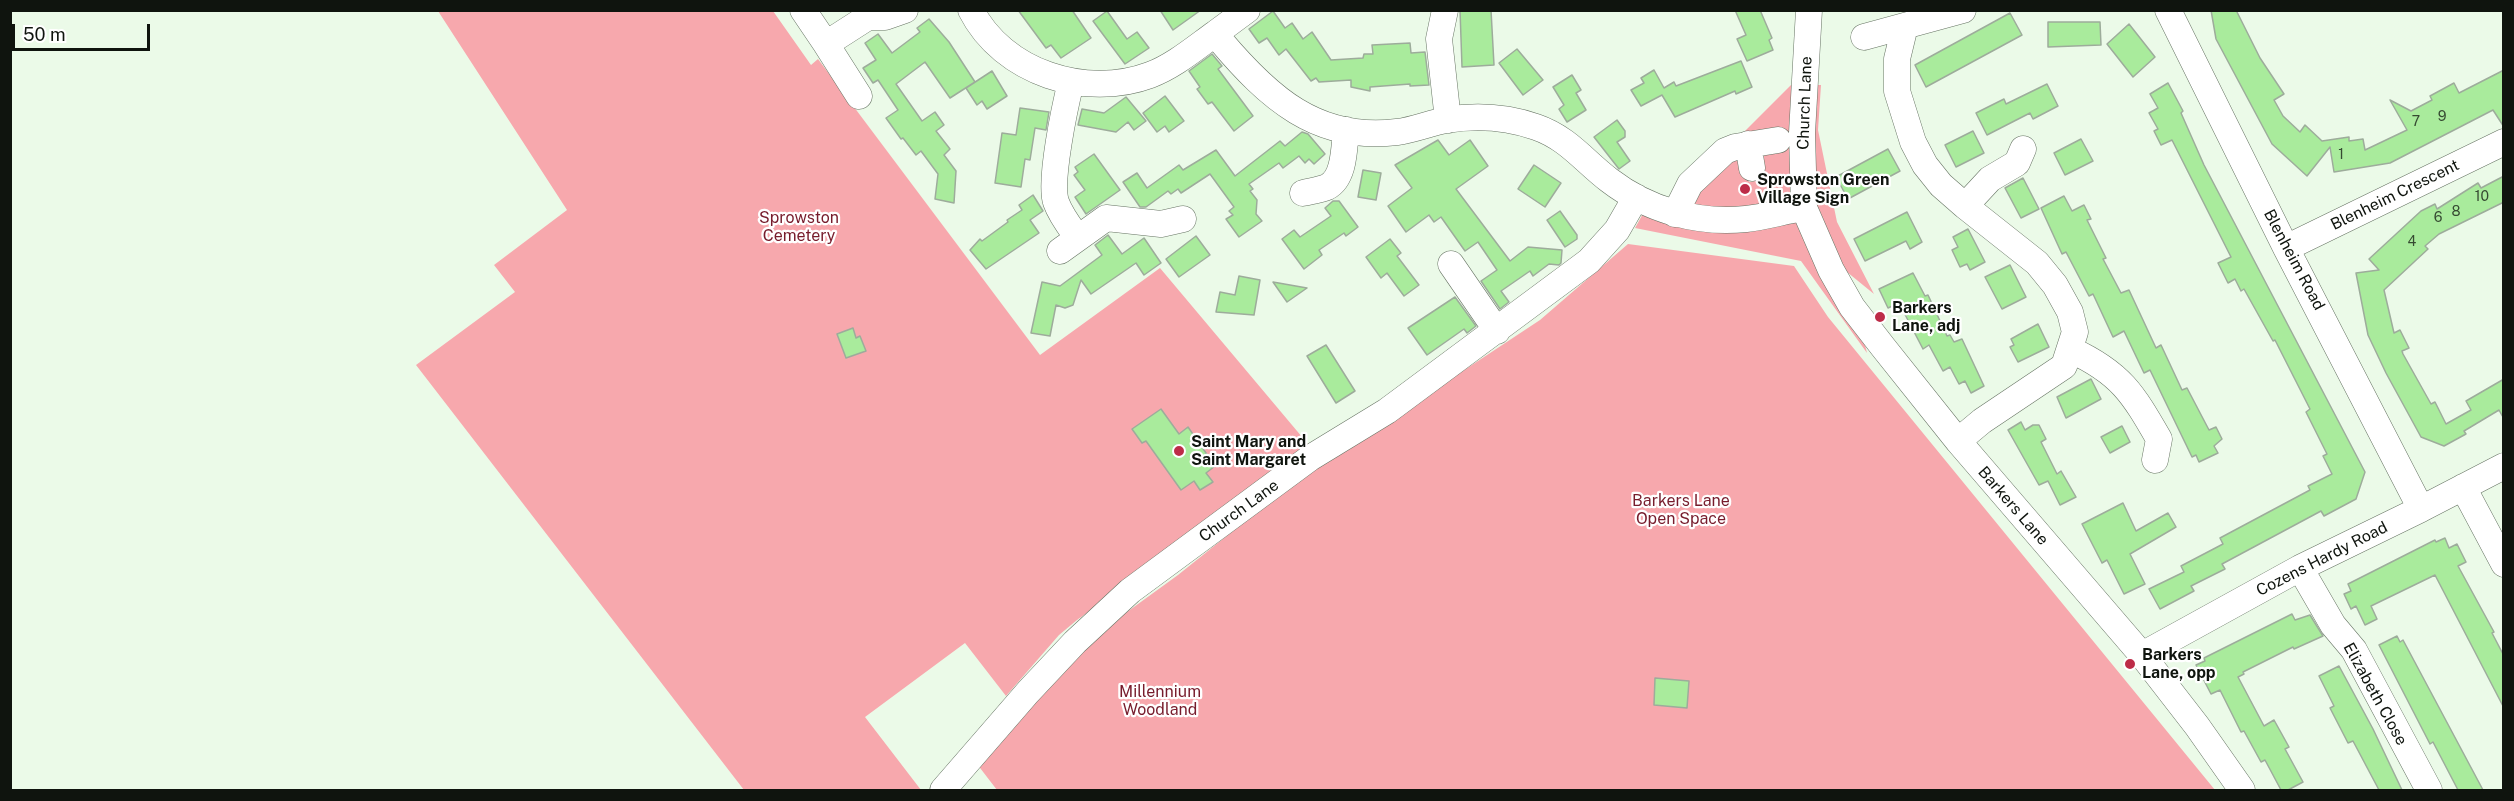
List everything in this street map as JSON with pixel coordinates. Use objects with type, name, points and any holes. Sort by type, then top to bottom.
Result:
[{"type":"street","points":[[803,10],[859,96]]},
{"type":"street","points":[[826,44],[868,17],[885,17],[905,10]]},
{"type":"street","points":[[971,10],[979,25],[997,44],[1023,63],[1071,82],[1089,85],[1120,82],[1150,75],[1177,60],[1247,10]]},
{"type":"street","points":[[1445,10],[1438,39],[1448,120]]},
{"type":"street","name":"Church Lane","points":[[1804,208],[1802,134],[1809,10]]},
{"type":"street","points":[[1864,37],[1963,10]]},
{"type":"street","name":"Blenheim Road","points":[[2168,10],[2286,248],[2421,509]]},
{"type":"street","points":[[1905,27],[1897,59],[1897,91],[1913,142],[1925,165],[1941,185],[2037,263],[2055,285],[2070,312],[2075,332],[2064,366],[1982,421],[1958,441]]},
{"type":"street","points":[[1216,33],[1241,66],[1290,109],[1316,121],[1346,130],[1372,133],[1398,132],[1448,120],[1482,116],[1509,120],[1537,127],[1562,140],[1582,155],[1608,180],[1636,197],[1675,214],[1728,220],[1804,208]]},
{"type":"street","points":[[1071,82],[1056,167],[1055,201],[1066,222],[1069,245],[1106,218],[1161,224],[1183,219]]},
{"type":"street","points":[[1303,192],[1326,187],[1335,181],[1340,171],[1346,130]]},
{"type":"street","name":"Church Lane","points":[[1675,214],[1690,184],[1725,151],[1750,156],[1778,140]]},
{"type":"street","name":"Blenheim Crescent","points":[[2286,248],[2504,142]]},
{"type":"street","points":[[1965,206],[1990,179],[2017,163],[2023,149]]},
{"type":"street","name":"Church Lane","points":[[943,790],[1028,692],[1075,642],[1130,591],[1310,458],[1387,411],[1589,261],[1617,230],[1636,197]]},
{"type":"street","name":"Barkers Lane","points":[[1804,208],[1819,246],[1852,307],[1958,441],[2142,656],[2197,726],[2242,790]]},
{"type":"street","points":[[1450,264],[1497,331]]},
{"type":"street","points":[[2071,350],[2092,360],[2116,376],[2132,393],[2159,439],[2155,460]]},
{"type":"street","name":"Cozens Hardy Road","points":[[2142,656],[2300,568],[2504,466]]},
{"type":"street","points":[[2463,487],[2504,564]]},
{"type":"street","name":"Elizabeth Close","points":[[2300,568],[2333,625],[2354,650],[2429,790]]},
{"type":"green space","name":"Sprowston Cemetery","points":[[438,11],[773,11],[811,65],[818,59],[1040,355],[1160,268],[1313,450],[1077,620],[1059,635],[1006,696],[965,643],[865,717],[921,790],[744,790],[416,365],[515,292],[494,265],[567,210]]},
{"type":"green space","points":[[1791,85],[1821,85],[1818,130],[1837,222],[1874,294],[1847,272],[1867,353],[1801,261],[1635,228],[1645,210],[1697,188],[1728,158],[1742,156],[1749,182],[1762,180],[1758,152],[1739,137]]},
{"type":"green space","name":"Barkers Lane Open Space","points":[[1628,244],[1794,266],[1828,317],[2215,790],[997,790],[977,764],[1078,654],[1116,620],[1178,575],[1289,486],[1540,320]]},
{"type":"building","points":[[1018,10],[1072,10],[1091,38],[1061,58],[1051,45],[1046,48]]},
{"type":"building","points":[[1160,10],[1201,10],[1173,30]]},
{"type":"building","points":[[1460,10],[1491,10],[1494,65],[1462,67]]},
{"type":"building","points":[[1735,10],[1760,10],[1772,38],[1769,40],[1773,50],[1747,61],[1737,39],[1746,35]]},
{"type":"building","points":[[2211,10],[2236,10],[2260,58],[2284,94],[2274,100],[2283,116],[2300,132],[2305,125],[2322,141],[2349,137],[2349,141],[2363,139],[2365,150],[2407,130],[2390,100],[2411,111],[2432,100],[2430,96],[2454,83],[2459,93],[2504,70],[2504,127],[2493,110],[2390,163],[2334,172],[2330,147],[2307,176],[2272,144],[2216,39]]},
{"type":"building","points":[[1107,11],[1127,39],[1137,32],[1149,48],[1125,64],[1093,21]]},
{"type":"building","points":[[1273,11],[1285,28],[1292,23],[1303,39],[1312,32],[1331,60],[1363,58],[1364,54],[1373,54],[1372,45],[1410,43],[1411,53],[1425,52],[1429,85],[1370,87],[1370,91],[1351,87],[1351,80],[1319,82],[1316,78],[1311,81],[1286,49],[1279,55],[1267,38],[1259,43],[1249,29]]},
{"type":"building","points":[[2010,13],[2022,35],[1926,87],[1915,65]]},
{"type":"building","points":[[929,19],[949,42],[975,82],[950,98],[925,62],[896,84],[922,121],[935,112],[944,125],[936,131],[950,149],[944,155],[956,171],[954,203],[935,199],[938,174],[921,151],[916,155],[903,138],[901,139],[886,118],[898,110],[878,80],[873,83],[863,68],[876,60],[865,43],[878,34],[892,53],[920,32],[917,28]]},
{"type":"building","points":[[2048,22],[2100,22],[2101,45],[2048,47]]},
{"type":"building","points":[[2129,24],[2155,57],[2133,77],[2107,44]]},
{"type":"building","points":[[1517,49],[1543,80],[1523,95],[1499,63]]},
{"type":"building","points":[[1212,54],[1222,66],[1218,69],[1253,116],[1234,131],[1212,102],[1208,104],[1197,89],[1200,87],[1189,71]]},
{"type":"building","points":[[1741,61],[1752,87],[1736,94],[1735,91],[1675,117],[1662,95],[1641,106],[1631,90],[1644,83],[1641,78],[1654,70],[1664,88],[1674,82],[1676,86]]},
{"type":"building","points":[[992,71],[1007,96],[987,109],[982,101],[977,105],[966,88]]},
{"type":"building","points":[[1572,75],[1581,90],[1576,93],[1586,110],[1567,122],[1559,109],[1564,105],[1553,87]]},
{"type":"building","points":[[2168,83],[2183,111],[2181,113],[2204,165],[2365,472],[2356,499],[2324,516],[2321,511],[2222,564],[2225,569],[2191,586],[2194,591],[2160,609],[2149,589],[2184,572],[2181,566],[2223,544],[2220,538],[2310,490],[2308,486],[2332,474],[2323,456],[2327,454],[2306,412],[2310,409],[2275,340],[2273,341],[2244,289],[2241,291],[2235,279],[2228,283],[2218,263],[2231,257],[2172,140],[2161,145],[2154,131],[2158,129],[2149,113],[2158,108],[2150,94]]},
{"type":"building","points":[[2047,84],[2058,106],[2033,119],[2030,113],[1987,135],[1976,113],[2004,99],[2006,104]]},
{"type":"building","points":[[1165,96],[1184,121],[1169,132],[1165,126],[1157,132],[1143,113]]},
{"type":"building","points":[[1126,97],[1146,121],[1134,130],[1128,122],[1116,132],[1078,125],[1082,109],[1104,113]]},
{"type":"building","points":[[1020,108],[1049,112],[1046,130],[1035,128],[1030,160],[1025,159],[1021,187],[995,183],[1002,133],[1016,135]]},
{"type":"building","points":[[1617,120],[1625,131],[1625,137],[1617,142],[1630,161],[1619,169],[1594,137]]},
{"type":"building","points":[[1973,131],[1984,153],[1956,167],[1945,145]]},
{"type":"building","points":[[1302,132],[1308,134],[1325,154],[1314,164],[1309,159],[1305,163],[1299,156],[1283,168],[1279,163],[1249,184],[1253,189],[1250,191],[1257,200],[1256,214],[1262,221],[1239,237],[1226,219],[1233,215],[1229,211],[1234,207],[1210,174],[1181,193],[1178,189],[1171,194],[1168,191],[1146,207],[1140,207],[1123,182],[1137,173],[1147,188],[1179,165],[1183,170],[1216,150],[1235,176],[1280,141],[1285,146]]},
{"type":"building","points":[[2081,139],[2093,161],[2065,175],[2054,153]]},
{"type":"building","points":[[1438,140],[1449,155],[1470,140],[1488,166],[1456,189],[1510,261],[1528,247],[1562,250],[1559,265],[1549,264],[1533,276],[1530,271],[1501,291],[1509,302],[1500,309],[1481,281],[1497,270],[1478,242],[1465,251],[1441,217],[1434,222],[1429,215],[1406,232],[1388,206],[1412,188],[1395,165]]},
{"type":"building","points":[[1888,149],[1900,171],[1848,199],[1836,177]]},
{"type":"building","points":[[1094,154],[1120,190],[1086,214],[1075,197],[1085,190],[1074,175],[1078,172],[1075,167]]},
{"type":"building","points":[[1534,165],[1561,183],[1545,207],[1518,189]]},
{"type":"building","points":[[1363,170],[1381,173],[1376,200],[1358,197]]},
{"type":"building","points":[[2504,176],[2504,202],[2439,234],[2425,246],[2428,249],[2384,290],[2394,333],[2400,330],[2409,348],[2402,351],[2403,354],[2431,404],[2435,402],[2446,424],[2471,410],[2466,401],[2504,379],[2504,419],[2499,410],[2464,431],[2466,434],[2444,446],[2421,437],[2386,373],[2368,335],[2356,273],[2379,270],[2369,259],[2421,211],[2435,204],[2437,209],[2478,183],[2481,188]]},
{"type":"building","points":[[2023,178],[2039,209],[2021,218],[2005,188]]},
{"type":"building","points":[[1033,195],[1043,211],[1030,220],[1039,233],[986,269],[970,250],[980,239],[982,241],[1022,210],[1019,205]]},
{"type":"building","points":[[2064,196],[2072,211],[2084,205],[2091,219],[2087,220],[2106,258],[2103,259],[2121,293],[2129,290],[2156,348],[2161,345],[2182,390],[2187,388],[2209,430],[2216,427],[2222,439],[2214,446],[2218,453],[2199,462],[2196,455],[2192,457],[2150,370],[2144,373],[2124,331],[2113,337],[2093,294],[2089,296],[2066,252],[2062,254],[2041,208]]},
{"type":"building","points":[[1333,201],[1339,201],[1358,227],[1346,236],[1344,233],[1319,250],[1322,255],[1304,269],[1282,239],[1294,230],[1300,237],[1331,216],[1325,208]]},
{"type":"building","points":[[1560,211],[1577,235],[1577,239],[1565,247],[1547,220]]},
{"type":"building","points":[[1907,212],[1922,242],[1910,249],[1906,241],[1865,261],[1854,239]]},
{"type":"building","points":[[1968,229],[1985,262],[1970,270],[1967,264],[1960,267],[1952,250],[1958,247],[1953,237]]},
{"type":"building","points":[[1108,235],[1122,254],[1144,238],[1161,263],[1144,275],[1136,263],[1091,294],[1081,280],[1073,305],[1065,308],[1056,305],[1050,336],[1031,333],[1042,282],[1060,286],[1102,255],[1095,245]]},
{"type":"building","points":[[1196,236],[1210,255],[1179,277],[1166,259]]},
{"type":"building","points":[[1390,239],[1401,253],[1397,256],[1419,285],[1404,296],[1387,273],[1381,278],[1366,257]]},
{"type":"building","points":[[2010,265],[2026,297],[2002,309],[1985,277]]},
{"type":"building","points":[[1913,273],[1925,296],[1928,295],[1947,336],[1950,335],[1954,342],[1962,339],[1984,386],[1971,393],[1965,381],[1959,384],[1950,367],[1943,371],[1929,345],[1923,349],[1899,303],[1888,308],[1879,289]]},
{"type":"building","points":[[1239,276],[1260,280],[1254,315],[1216,312],[1220,292],[1235,295]]},
{"type":"building","points":[[1273,282],[1307,288],[1287,302]]},
{"type":"building","points":[[1455,297],[1476,326],[1467,333],[1464,329],[1427,355],[1408,328]]},
{"type":"building","points":[[2038,324],[2049,347],[2018,362],[2010,347],[2014,345],[2011,339]]},
{"type":"building","points":[[853,328],[856,338],[860,336],[866,351],[846,358],[837,334]]},
{"type":"building","points":[[1326,345],[1355,391],[1336,403],[1307,356]]},
{"type":"building","points":[[2091,379],[2101,399],[2066,418],[2057,397]]},
{"type":"building","name":"Saint Mary and Saint Margaret","points":[[1161,409],[1179,434],[1188,427],[1215,466],[1206,473],[1213,482],[1200,490],[1194,481],[1181,490],[1146,441],[1142,443],[1132,429]]},
{"type":"building","points":[[2021,422],[2025,430],[2033,425],[2039,425],[2046,439],[2041,442],[2057,474],[2061,471],[2076,497],[2060,505],[2048,481],[2039,485],[2008,430]]},
{"type":"building","points":[[2122,426],[2130,442],[2110,453],[2101,437]]},
{"type":"building","points":[[2123,503],[2136,531],[2168,513],[2176,527],[2130,554],[2145,584],[2124,594],[2107,560],[2102,563],[2082,524]]},
{"type":"building","points":[[2445,538],[2449,548],[2457,544],[2466,562],[2458,566],[2494,632],[2492,633],[2504,656],[2504,708],[2435,575],[2371,606],[2377,619],[2365,625],[2356,606],[2351,609],[2344,594],[2351,591],[2348,584],[2435,540],[2436,542]]},
{"type":"building","points":[[2292,614],[2295,620],[2310,615],[2323,636],[2294,649],[2293,647],[2243,672],[2244,674],[2238,677],[2264,726],[2274,720],[2289,747],[2285,749],[2303,782],[2288,790],[2281,790],[2265,760],[2261,762],[2244,731],[2241,732],[2220,690],[2211,694],[2196,665],[2205,661],[2204,658]]},
{"type":"building","points":[[2397,636],[2400,642],[2403,640],[2483,790],[2458,790],[2433,742],[2430,744],[2379,645]]},
{"type":"building","points":[[2339,666],[2402,790],[2379,790],[2353,741],[2348,743],[2330,708],[2334,706],[2319,676]]},
{"type":"building","points":[[1655,678],[1689,681],[1687,708],[1654,705]]},
{"type":"place","name":"Sprowston Green Village Sign","points":[[1745,189]]},
{"type":"place","name":"Barkers Lane, adj","points":[[1880,317]]},
{"type":"place","name":"Saint Mary and Saint Margaret","points":[[1179,451]]},
{"type":"place","name":"Barkers Lane, opp","points":[[2130,664]]},
{"type":"park label","name":"Millennium Woodland","points":[[1160,701]]}]
